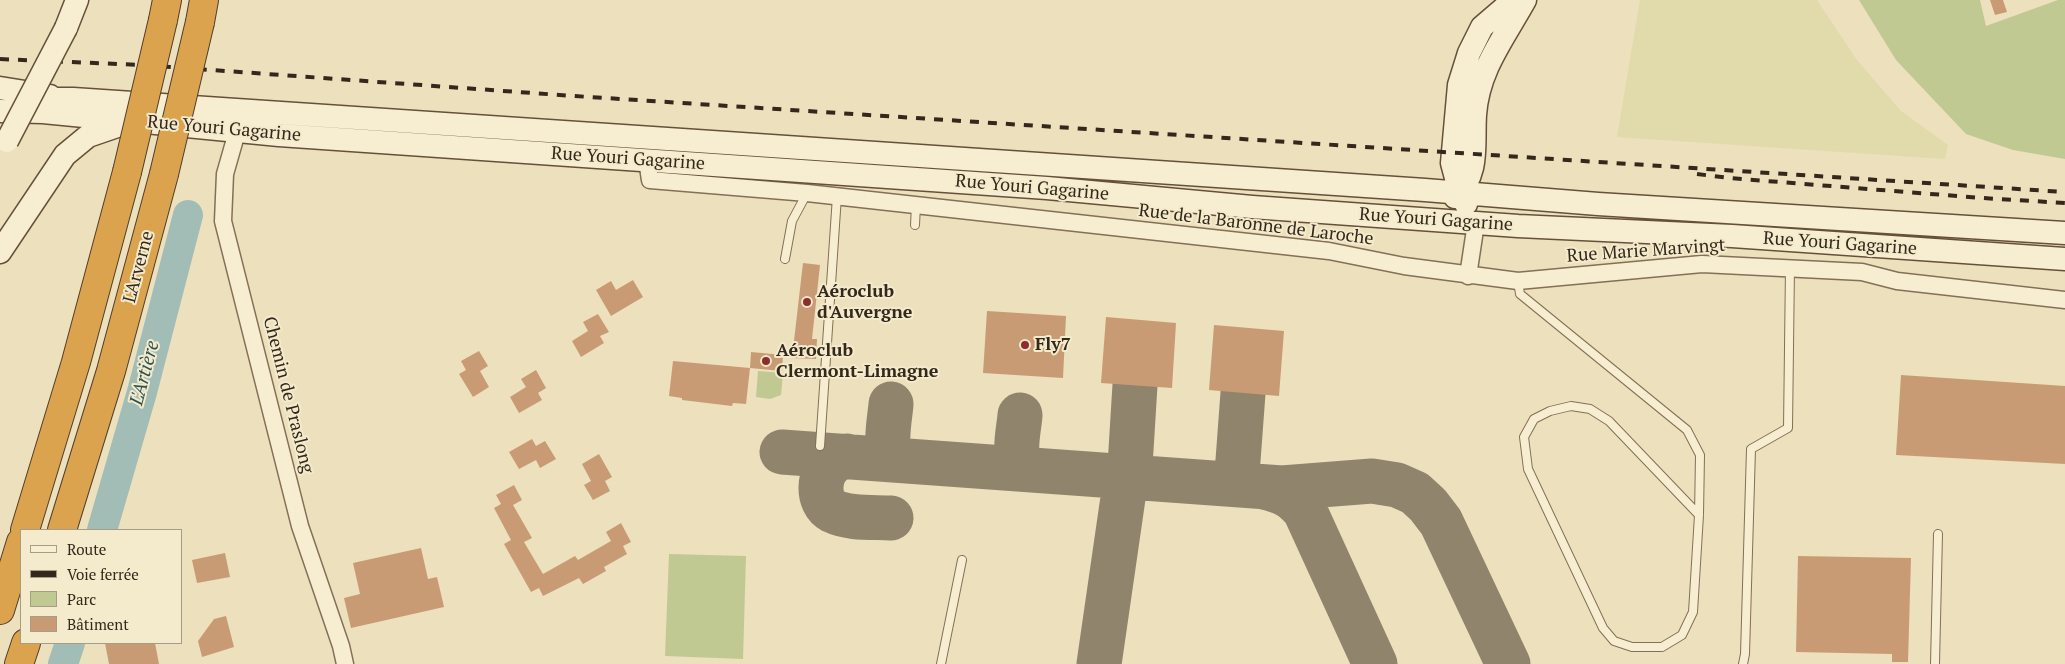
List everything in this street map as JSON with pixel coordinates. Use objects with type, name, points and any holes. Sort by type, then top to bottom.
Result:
[{"type":"highway","name":"L'Arverne","points":[[25,529],[76,362],[127,172],[165,10]]},
{"type":"highway","name":"L'Arverne","points":[[62,529],[111,371],[164,174],[202,11]]},
{"type":"highway","points":[[0,610],[20,545]]},
{"type":"highway","points":[[19,664],[26,644]]},
{"type":"main road","points":[[4,147],[66,28],[77,0]]},
{"type":"main road","points":[[1525,0],[1503,9],[1482,27],[1469,53],[1459,85],[1452,163],[1460,193],[1476,222],[1494,209],[1560,214],[1598,204]]},
{"type":"main road","points":[[1430,220],[1460,193],[1474,166],[1475,114],[1479,87],[1501,38],[1515,19],[1525,0]]},
{"type":"main road","points":[[0,88],[73,99]]},
{"type":"main road","points":[[0,99],[73,99]]},
{"type":"main road","name":"Rue Youri Gagarine","points":[[73,99],[1424,190],[1598,204],[2065,233]]},
{"type":"main road","name":"Rue Youri Gagarine","points":[[0,111],[43,112],[648,170],[1047,188],[1252,207],[1430,220],[1732,236],[2065,259]]},
{"type":"main road","points":[[0,252],[65,155],[74,146],[88,136],[134,121]]},
{"type":"main road","points":[[1424,190],[1452,163]]},
{"type":"main road","points":[[1474,166],[1495,184],[1562,189],[1598,204]]},
{"type":"main road","points":[[1985,254],[2065,270]]},
{"type":"street","name":"Chemin de Praslong","points":[[237,132],[225,174],[224,221],[300,526],[341,646],[345,664]]},
{"type":"street","name":"Rue de la Baronne de Laroche","points":[[648,170],[807,193],[1329,251],[1468,276]]},
{"type":"street","points":[[1468,276],[1476,222]]},
{"type":"street","name":"Rue Marie Marvingt","points":[[1468,276],[1518,281],[1702,264],[1790,267],[1862,272],[1897,281],[2065,300]]},
{"type":"lane","points":[[785,259],[792,221],[807,193]]},
{"type":"lane","points":[[820,446],[837,196]]},
{"type":"lane","points":[[915,225],[916,205]]},
{"type":"lane","points":[[1743,664],[1745,654],[1750,449],[1788,428],[1790,267]]},
{"type":"lane","points":[[1518,281],[1520,294],[1687,430],[1700,455],[1699,515],[1693,612],[1682,635],[1662,647],[1632,647],[1614,641],[1603,628],[1528,470],[1524,437],[1534,419],[1550,411],[1570,406],[1590,409],[1609,421],[1699,515]]},
{"type":"lane","points":[[1935,664],[1938,534]]},
{"type":"lane","points":[[941,664],[962,560]]},
{"type":"shaded area","points":[[1640,0],[1817,0],[1857,60],[1901,111],[1948,145],[1945,159],[1617,137]]},
{"type":"green space","points":[[1859,0],[1980,0],[1986,26],[2058,0],[2065,0],[2065,159],[2013,150],[1966,134],[1896,60]]},
{"type":"green space","points":[[758,371],[783,373],[781,395],[770,399],[756,397]]},
{"type":"green space","points":[[669,554],[746,556],[743,659],[665,656]]},
{"type":"building","points":[[1990,0],[2003,0],[2007,12],[1995,15]]},
{"type":"building","name":"Aéroclub d'Auvergne","points":[[803,263],[820,265],[812,339],[817,339],[816,359],[792,358]]},
{"type":"building","points":[[633,280],[643,297],[611,316],[596,290],[611,281],[616,290]]},
{"type":"building","name":"Fly7","points":[[987,311],[1066,316],[1063,378],[983,373]]},
{"type":"building","points":[[598,314],[609,332],[600,336],[604,343],[581,357],[572,341],[588,331],[583,322]]},
{"type":"building","points":[[1106,317],[1176,323],[1172,388],[1101,383]]},
{"type":"building","points":[[1214,325],[1284,331],[1279,396],[1209,390]]},
{"type":"building","points":[[479,351],[488,366],[480,371],[489,387],[473,397],[459,374],[466,370],[461,361]]},
{"type":"building","name":"Aéroclub Clermont-Limagne","points":[[751,352],[783,355],[782,371],[750,368]]},
{"type":"building","points":[[673,361],[750,368],[746,404],[733,403],[732,406],[682,400],[682,398],[669,396]]},
{"type":"building","points":[[536,370],[546,388],[538,393],[542,400],[519,413],[510,397],[526,387],[521,379]]},
{"type":"building","points":[[1901,375],[2065,386],[2065,464],[1896,455]]},
{"type":"building","points":[[532,439],[536,446],[545,441],[556,459],[540,468],[536,460],[519,469],[509,452]]},
{"type":"building","points":[[599,454],[612,477],[605,481],[610,491],[593,500],[584,485],[591,481],[582,464]]},
{"type":"building","points":[[514,485],[522,500],[513,505],[532,538],[524,542],[543,574],[575,556],[578,560],[611,541],[606,532],[621,523],[631,542],[623,546],[627,554],[604,567],[606,571],[583,584],[579,578],[543,596],[539,588],[531,592],[504,544],[511,540],[494,508],[501,504],[496,495]]},
{"type":"building","points":[[421,548],[428,579],[437,577],[444,607],[351,628],[344,598],[360,594],[353,563]]},
{"type":"building","points":[[225,553],[230,577],[197,583],[192,560]]},
{"type":"building","points":[[1798,556],[1911,558],[1908,662],[1892,662],[1892,654],[1796,652]]},
{"type":"building","points":[[226,616],[234,647],[202,657],[198,641],[214,619]]},
{"type":"building","points":[[105,644],[155,644],[159,664],[109,664]]},
{"type":"waterway","name":"L'Artière","points":[[102,529],[142,392],[188,215]]},
{"type":"waterway","name":"L'Artière","points":[[63,664],[70,644]]},
{"type":"taxiway","points":[[1135,385],[1130,466],[1132,474],[1142,478]]},
{"type":"taxiway","points":[[1225,484],[1232,481],[1237,474],[1243,393]]},
{"type":"taxiway","points":[[891,404],[888,443],[889,450],[896,460]]},
{"type":"taxiway","points":[[1020,415],[1017,453],[1022,465],[1027,469]]},
{"type":"taxiway","points":[[782,452],[1282,488],[1372,481],[1397,485],[1415,493],[1428,505],[1441,522],[1508,664]]},
{"type":"taxiway","points":[[847,456],[834,461],[824,473],[821,487],[824,501],[828,507],[839,514],[891,518]]},
{"type":"taxiway","points":[[1099,664],[1124,491],[1130,482],[1142,478]]},
{"type":"taxiway","points":[[1264,487],[1287,495],[1305,511],[1375,664]]},
{"type":"railway","points":[[0,59],[142,65],[574,96],[2065,192]]},
{"type":"railway","points":[[1697,174],[1982,198],[2065,203]]},
{"type":"place","name":"Aéroclub d'Auvergne","points":[[807,302]]},
{"type":"place","name":"Fly7","points":[[1025,345]]},
{"type":"place","name":"Aéroclub Clermont-Limagne","points":[[766,361]]}]
